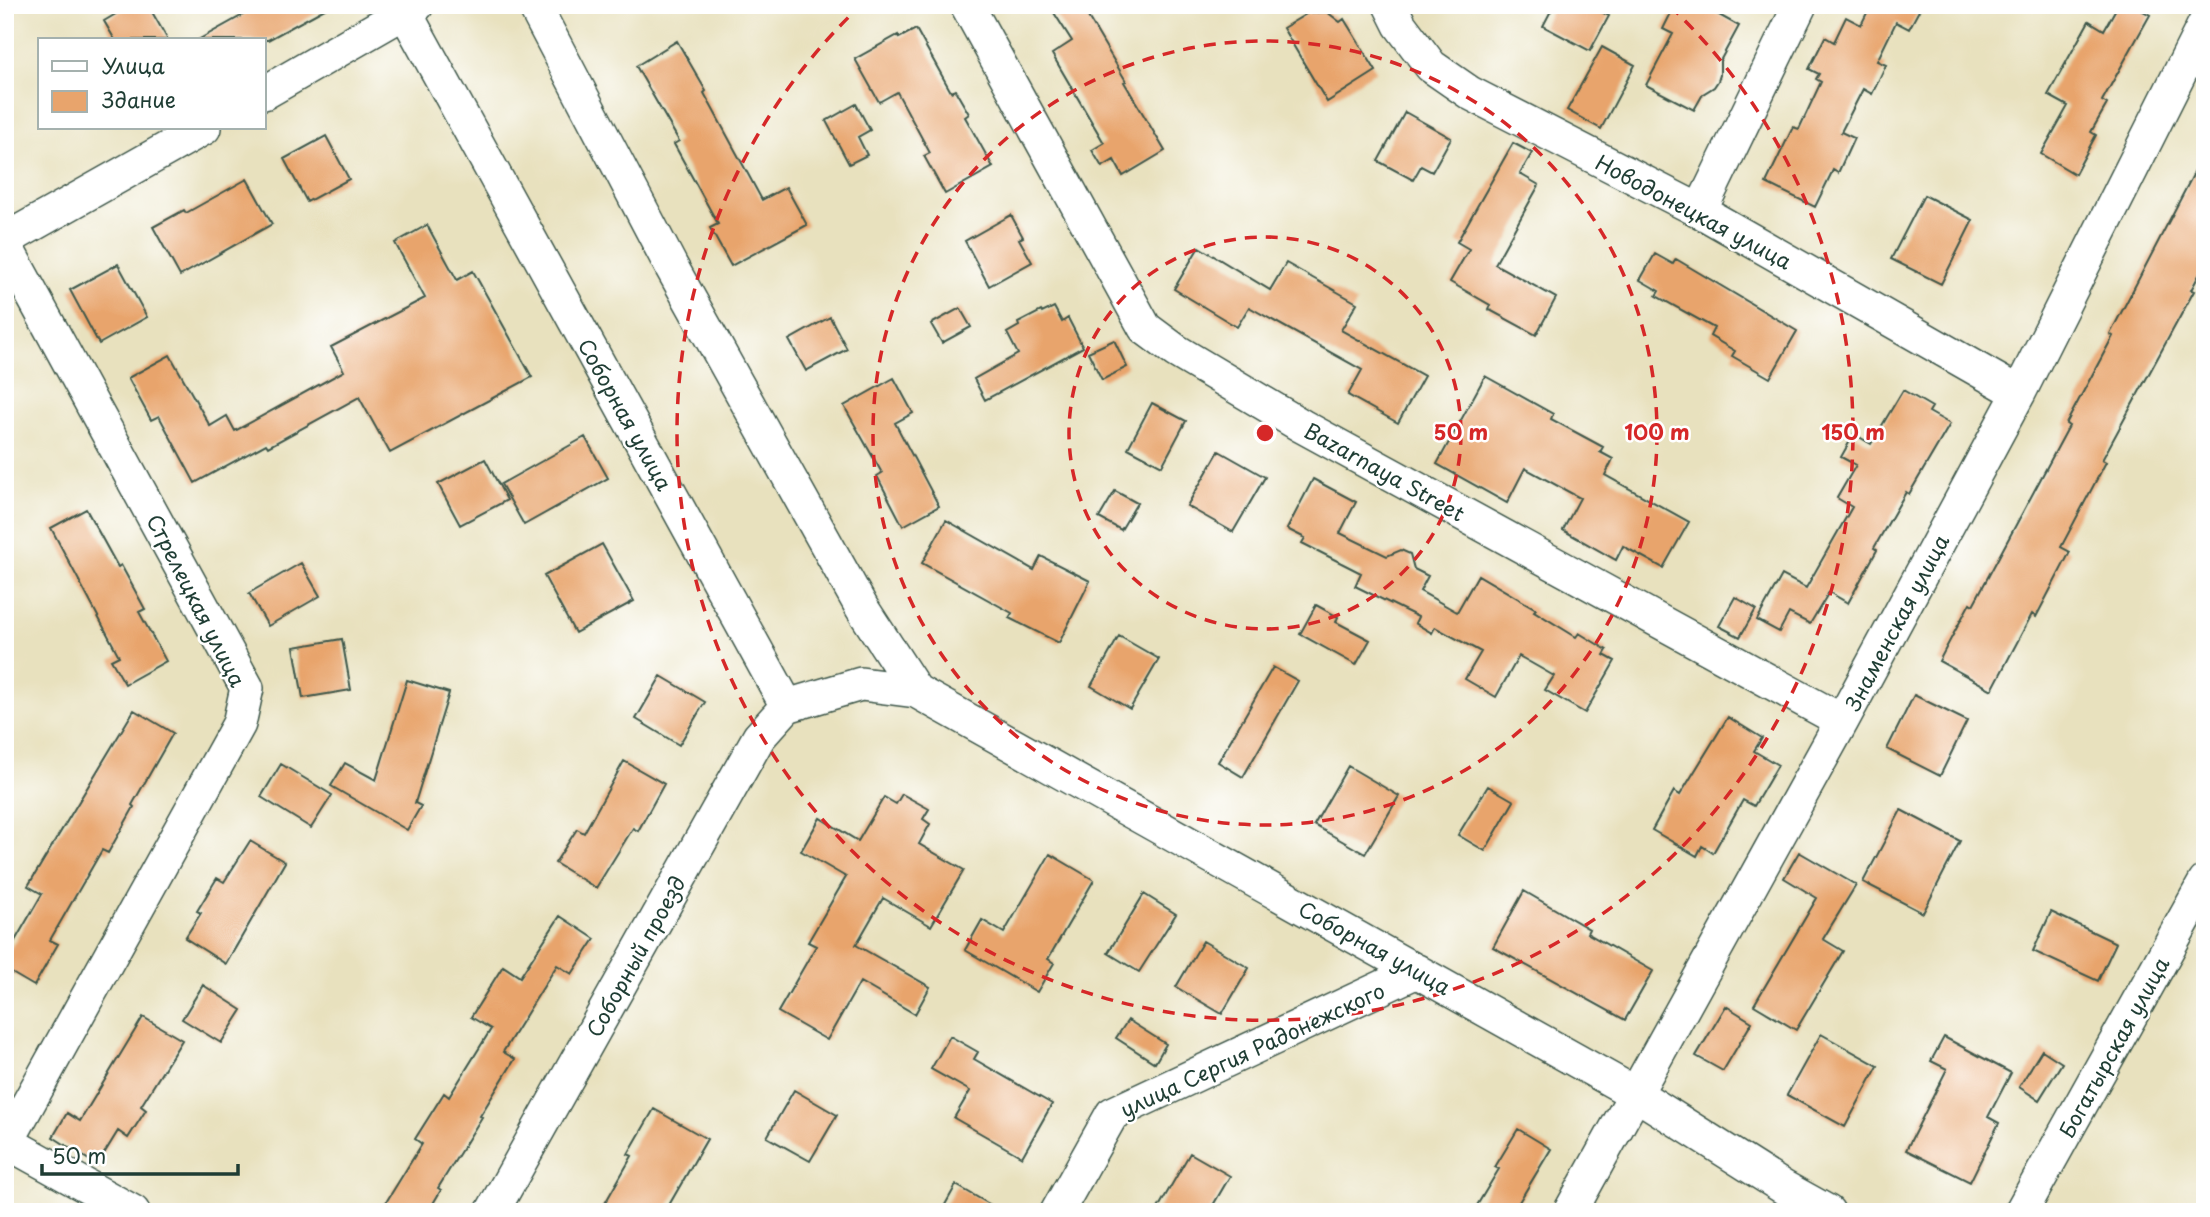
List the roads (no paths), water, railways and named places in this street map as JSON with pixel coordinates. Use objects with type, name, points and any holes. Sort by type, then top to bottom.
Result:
[{"type":"street","name":"Соборная улица","points":[[534,5],[671,267],[862,608],[916,691]]},
{"type":"street","name":"Bazarnaya Street","points":[[967,5],[1145,328],[1176,351],[1302,426],[1843,721]]},
{"type":"street","name":"Новодонецкая улица","points":[[1390,5],[1400,25],[1432,65],[1470,93],[1700,211],[2019,393]]},
{"type":"street","points":[[1700,211],[1800,5]]},
{"type":"street","name":"Соборная улица","points":[[408,8],[787,706],[860,684],[916,691],[1636,1094],[1783,1187],[1828,1212]]},
{"type":"street","points":[[266,92],[408,8]]},
{"type":"street","name":"Знаменская улица","points":[[1570,1212],[1843,721],[2019,393],[2205,23]]},
{"type":"street","points":[[5,242],[201,130]]},
{"type":"street","name":"Стрелецкая улица","points":[[5,242],[247,688],[239,724],[6,1141]]},
{"type":"street","name":"Соборный проезд","points":[[492,1212],[759,737],[787,706]]},
{"type":"street","name":"Богатырская улица","points":[[2021,1212],[2205,882]]},
{"type":"street","name":"улица Сергия Радонежского","points":[[1057,1212],[1112,1114],[1417,971]]},
{"type":"street","points":[[6,1141],[133,1212]]}]
